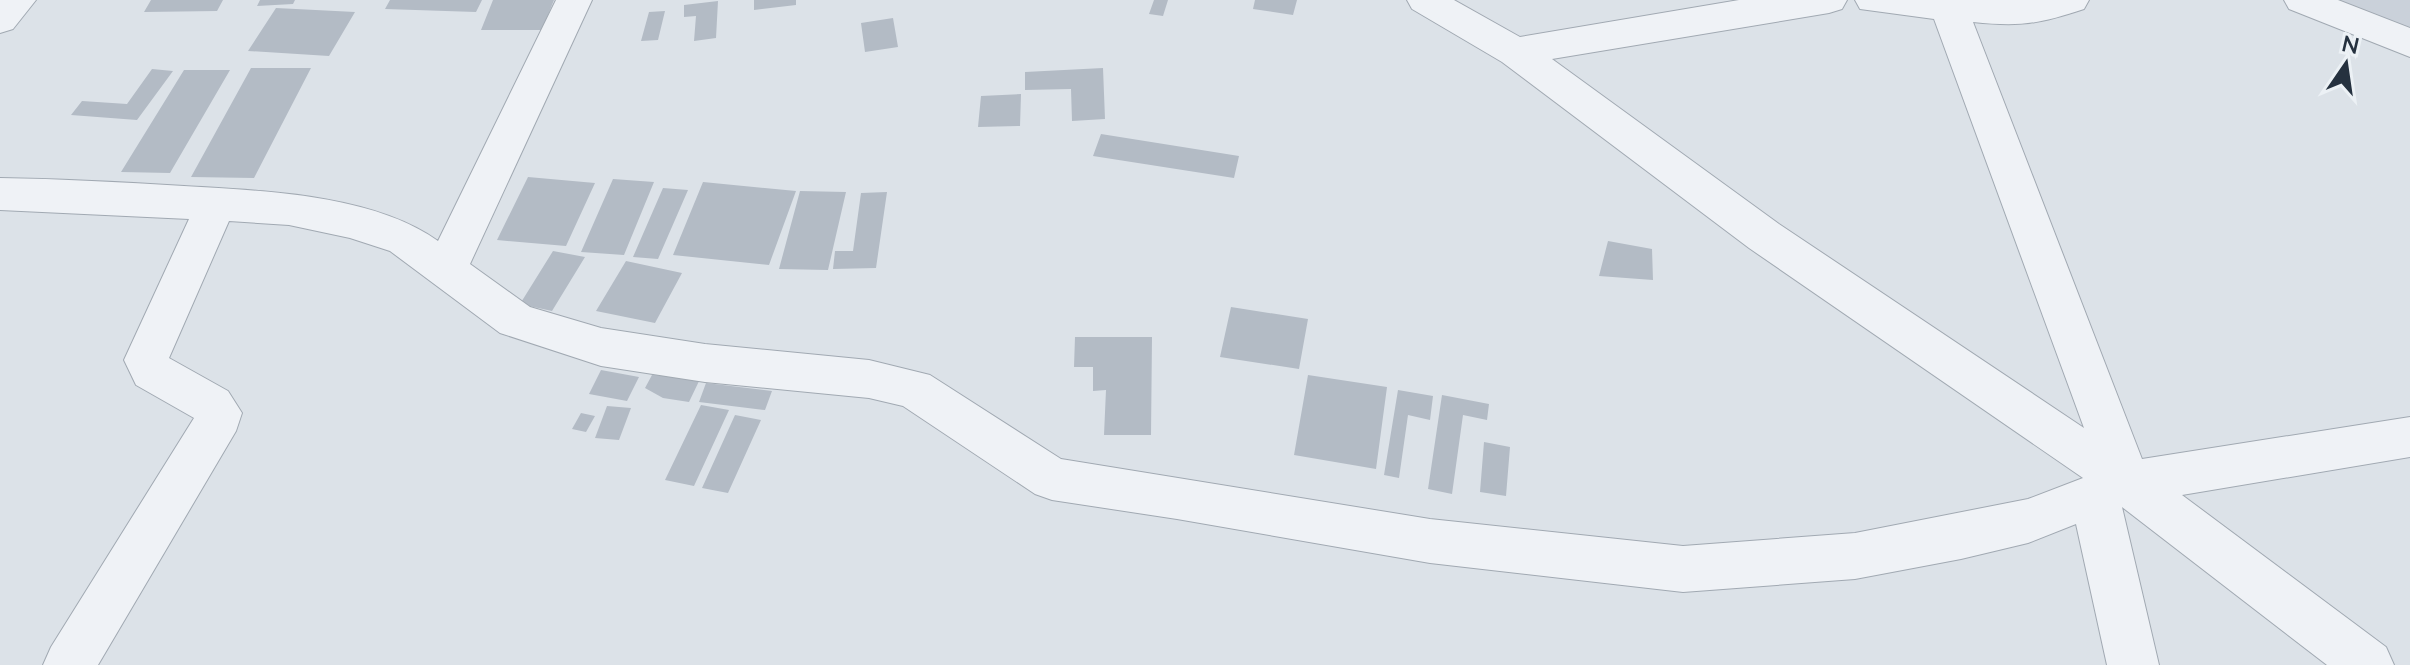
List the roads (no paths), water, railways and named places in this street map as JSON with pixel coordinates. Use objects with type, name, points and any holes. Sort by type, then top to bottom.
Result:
[{"type":"street","points":[[0,20],[18,0]]},
{"type":"street","points":[[445,271],[574,0]]},
{"type":"street","points":[[1425,0],[1515,52],[2111,490],[2368,665]]},
{"type":"street","points":[[1515,52],[1829,0]]},
{"type":"street","points":[[1873,0],[1946,3],[2013,13],[2038,11],[2071,0]]},
{"type":"street","points":[[2302,0],[2410,43]]},
{"type":"street","points":[[1946,3],[2111,490],[2133,665]]},
{"type":"street","points":[[0,194],[72,195],[289,209],[350,222],[404,239],[515,320],[601,347],[705,363],[869,379],[914,389],[1052,479],[1177,497],[1430,541],[1683,569],[1885,551],[2028,521],[2111,490],[2410,437]]},
{"type":"street","points":[[69,665],[213,431],[219,413],[212,405],[152,371],[146,360],[216,204]]}]
